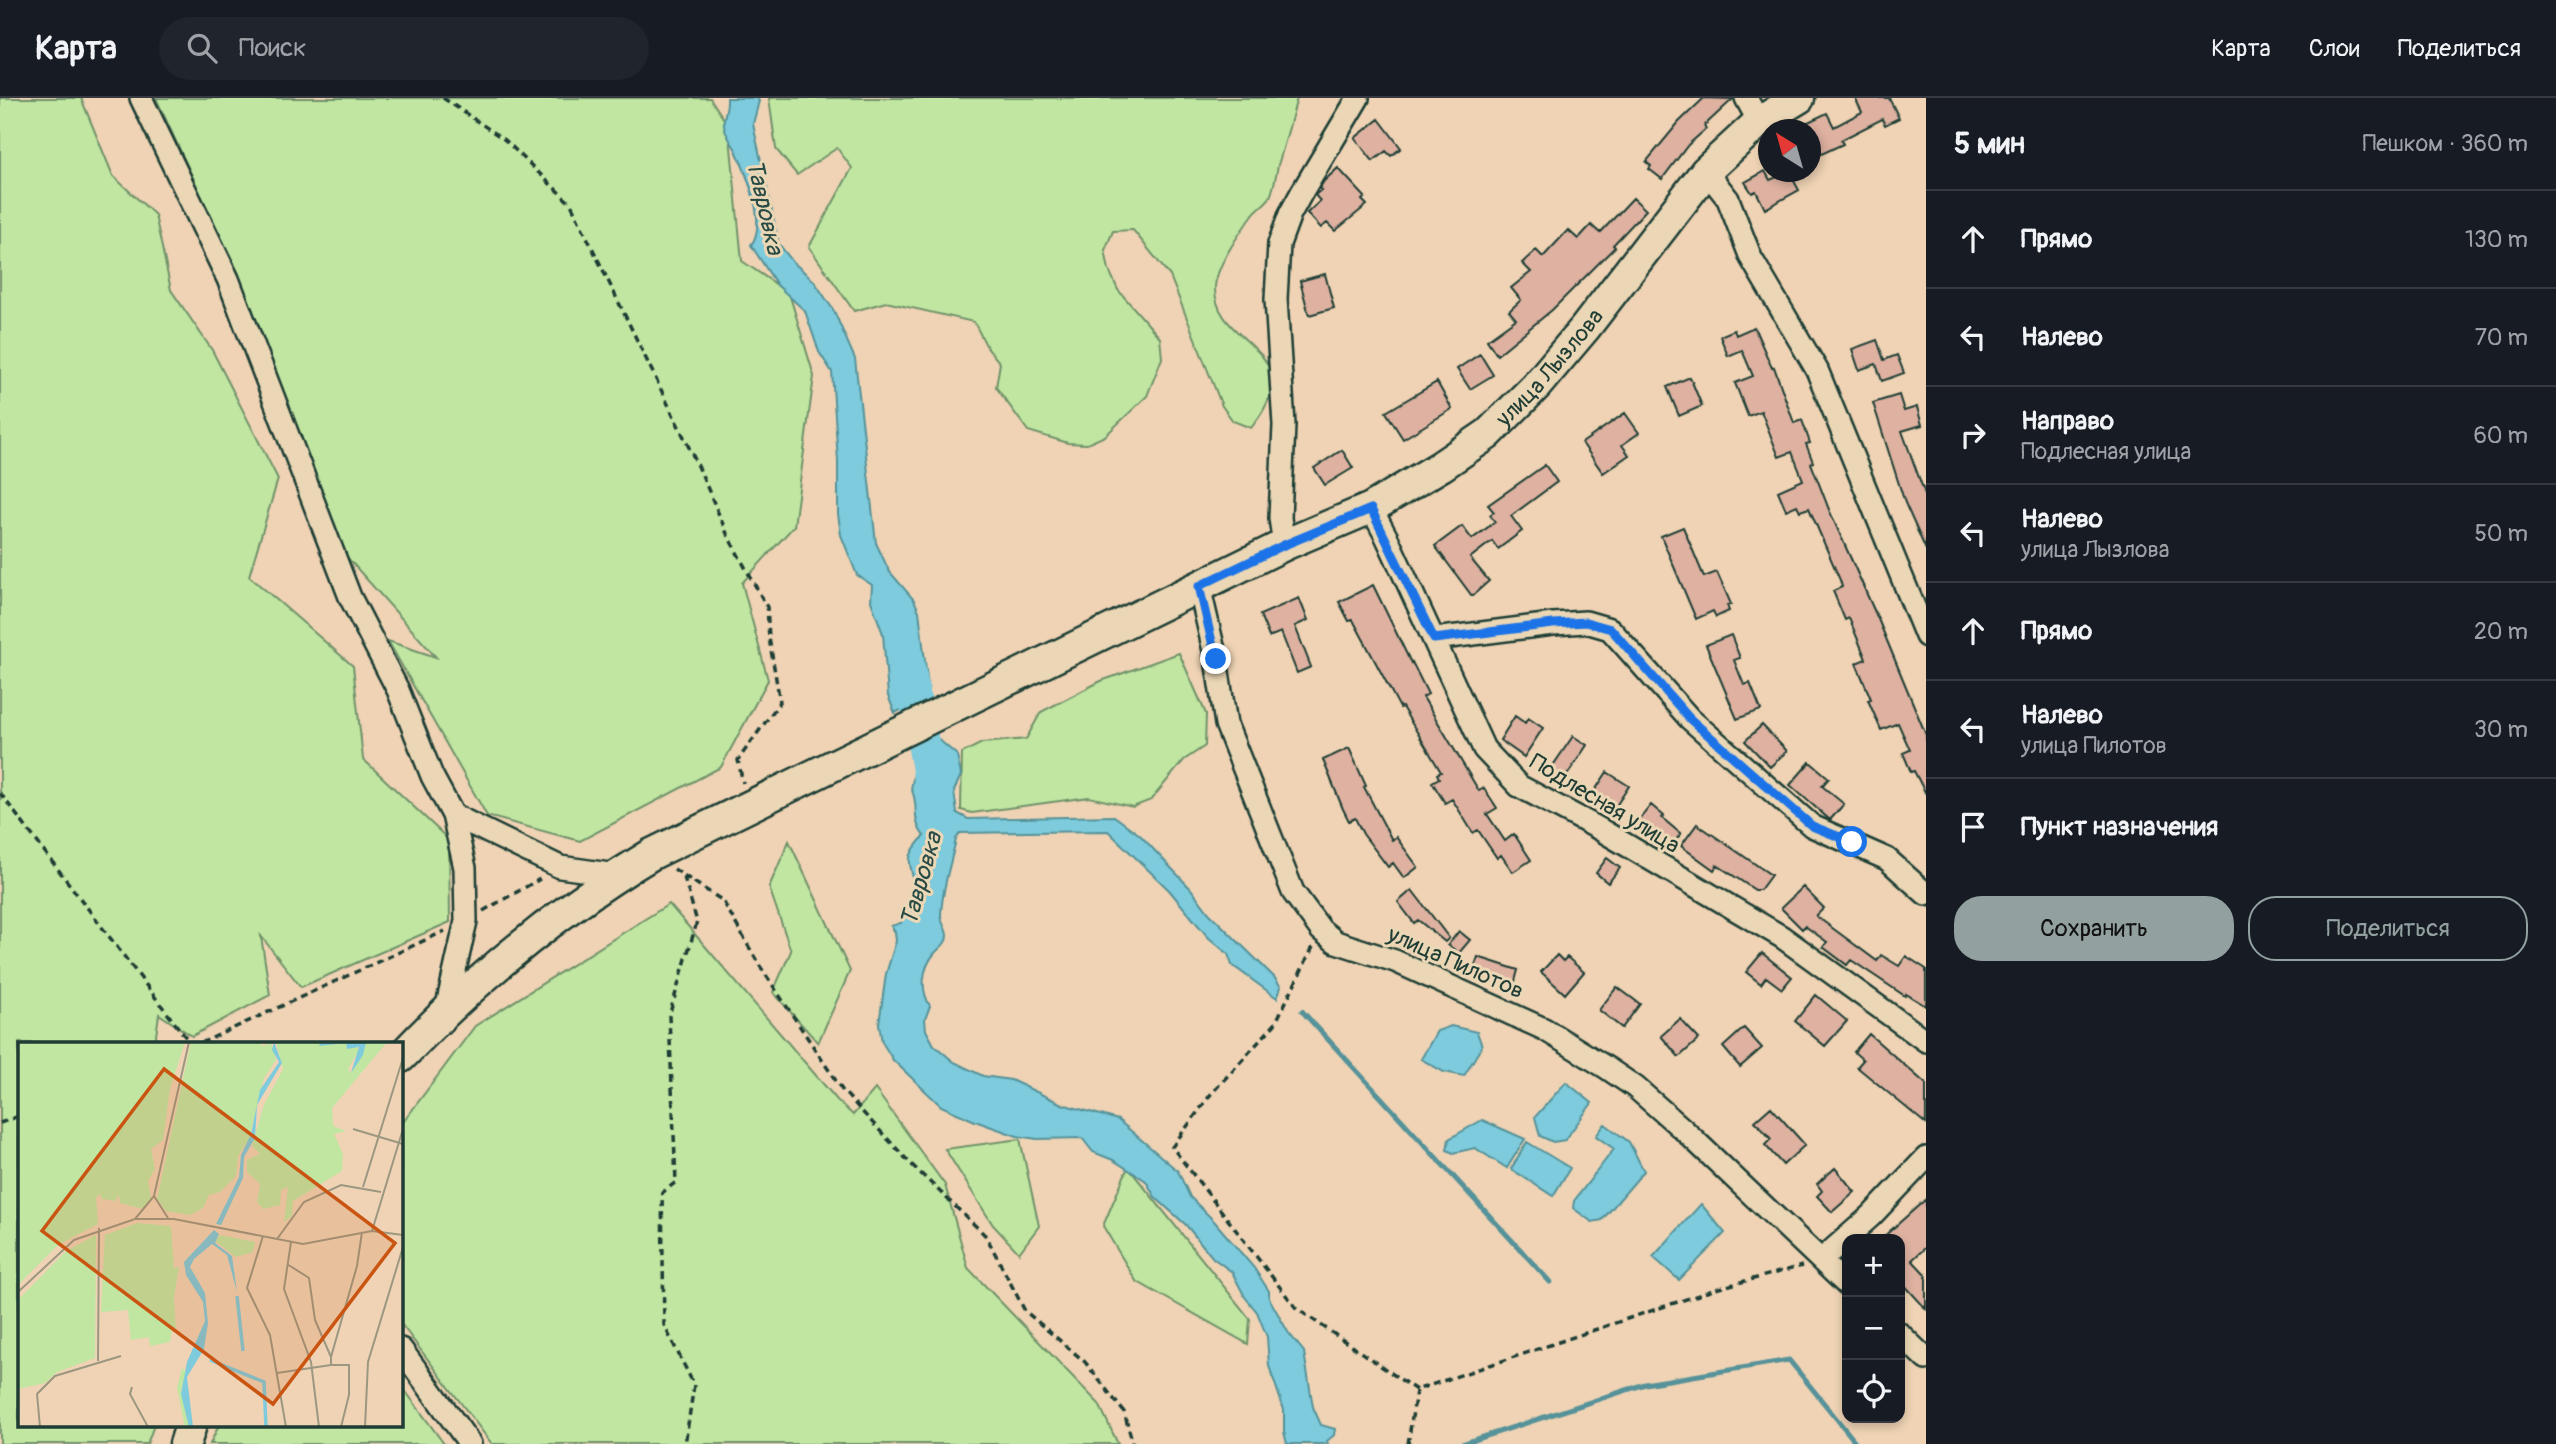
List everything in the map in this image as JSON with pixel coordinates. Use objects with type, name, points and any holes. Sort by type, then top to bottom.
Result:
[{"type":"street","points":[[141,98],[228,279],[350,597],[398,690],[432,776],[453,815],[465,868],[466,921],[446,1010]]},
{"type":"street","points":[[1284,545],[1280,518],[1284,425],[1276,299],[1279,244],[1296,203],[1358,98]]},
{"type":"street","name":"улица Лызлова","points":[[402,1056],[446,1010],[525,940],[617,875],[652,854],[1284,545],[1371,509],[1488,434],[1536,386],[1577,338],[1752,110],[1799,98]]},
{"type":"street","points":[[1706,171],[1728,199],[1751,258],[1817,370],[1926,636]]},
{"type":"street","name":"Подлесная улица","points":[[1371,509],[1484,749],[1520,786],[1782,937],[1926,1041]]},
{"type":"street","name":"улица Пилотов","points":[[1199,586],[1216,659],[1226,724],[1293,892],[1321,930],[1336,942],[1395,961],[1544,1029],[1607,1068],[1634,1087],[1685,1131],[1842,1280]]},
{"type":"street","points":[[1434,639],[1586,622],[1611,629],[1690,719],[1812,826],[1888,859],[1926,894]]},
{"type":"street","points":[[453,815],[560,867],[617,875]]},
{"type":"street","points":[[1821,1260],[1871,1216],[1926,1158]]},
{"type":"street","points":[[1905,1340],[1926,1359]]},
{"type":"street","points":[[402,1350],[470,1444]]},
{"type":"street","points":[[185,1444],[191,1426]]},
{"type":"path","points":[[443,98],[505,139],[570,204],[699,468],[727,536],[767,607],[769,638],[780,702],[738,760],[749,808]]},
{"type":"path","points":[[0,793],[189,1042]]},
{"type":"path","points":[[652,854],[723,901],[758,963],[842,1090],[911,1164],[986,1236],[1025,1311],[1086,1362],[1124,1412],[1133,1444]]},
{"type":"path","points":[[203,1042],[466,921],[560,867]]},
{"type":"path","points":[[684,875],[697,922],[669,1016],[676,1182],[662,1193],[664,1325],[694,1385],[685,1444]]},
{"type":"path","points":[[1321,930],[1275,1024],[1211,1094],[1172,1147],[1296,1308],[1416,1390]]},
{"type":"path","points":[[0,1123],[18,1116]]},
{"type":"path","points":[[1416,1390],[1719,1288],[1821,1260]]},
{"type":"path","points":[[1408,1444],[1416,1390]]},
{"type":"green space","points":[[0,98],[81,98],[113,176],[155,215],[171,290],[212,350],[278,479],[249,576],[353,666],[363,759],[449,840],[450,922],[301,987],[261,936],[270,995],[192,1036],[159,1014],[155,1042],[18,1042],[18,1426],[154,1426],[147,1444],[0,1444]]},
{"type":"green space","points":[[156,98],[710,98],[729,127],[742,261],[789,293],[814,376],[794,526],[742,583],[768,680],[721,767],[580,841],[487,816],[388,641],[436,657],[345,555],[196,185]]},
{"type":"green space","points":[[769,98],[1297,98],[1270,197],[1254,213],[1235,241],[1216,280],[1219,308],[1229,324],[1257,350],[1267,364],[1272,381],[1268,401],[1251,428],[1233,421],[1222,406],[1170,276],[1133,230],[1113,231],[1105,250],[1109,270],[1118,290],[1160,338],[1162,358],[1147,396],[1105,436],[1087,444],[1068,443],[1028,431],[996,387],[1000,363],[988,349],[974,322],[886,302],[854,311],[809,247],[852,168],[837,148],[797,175],[776,149]]},
{"type":"green space","points":[[1179,653],[1206,714],[1205,746],[1184,760],[1151,800],[1133,807],[1089,797],[972,813],[961,810],[962,753],[982,743],[1026,739],[1041,712],[1101,681]]},
{"type":"green space","points":[[789,841],[850,971],[818,1043],[773,992],[791,951],[769,887]]},
{"type":"green space","points":[[669,904],[837,1100],[853,1115],[875,1089],[945,1185],[968,1268],[1099,1404],[1118,1444],[492,1444],[402,1325],[402,1124],[475,1026]]},
{"type":"green space","points":[[1020,1139],[1039,1226],[1019,1253],[993,1225],[945,1149]]},
{"type":"green space","points":[[1128,1167],[1250,1319],[1248,1344],[1136,1281],[1103,1226]]},
{"type":"green space","points":[[402,1386],[444,1444],[210,1444],[219,1426],[402,1426]]},
{"type":"water","points":[[727,98],[757,98],[759,101],[753,124],[779,244],[793,262],[814,281],[834,311],[855,359],[876,543],[889,571],[914,600],[919,611],[929,695],[895,713],[888,696],[883,634],[871,601],[872,585],[857,575],[841,535],[832,372],[819,352],[805,311],[777,285],[751,245],[756,236],[757,225],[754,198],[736,150],[724,128]]},
{"type":"water","points":[[937,738],[957,755],[961,775],[954,791],[957,813],[968,819],[1114,816],[1140,835],[1191,889],[1209,913],[1281,987],[1277,998],[1232,965],[1228,954],[1208,937],[1169,890],[1108,831],[960,833],[956,839],[942,905],[941,918],[947,939],[930,960],[925,973],[925,993],[930,1006],[925,1019],[926,1030],[934,1045],[954,1062],[983,1076],[1011,1080],[1062,1104],[1118,1120],[1178,1171],[1190,1197],[1254,1268],[1269,1291],[1269,1298],[1288,1332],[1304,1352],[1313,1407],[1321,1425],[1335,1429],[1334,1435],[1327,1441],[1328,1444],[1287,1444],[1284,1410],[1269,1366],[1267,1337],[1257,1312],[1245,1297],[1232,1272],[1213,1258],[1186,1225],[1155,1197],[1146,1181],[1113,1160],[1093,1152],[1082,1138],[1037,1139],[1017,1136],[941,1106],[893,1060],[882,1042],[879,1024],[886,974],[896,941],[891,926],[901,923],[911,900],[914,882],[910,864],[911,853],[924,836],[917,823],[911,789],[914,774],[910,751]]},
{"type":"water","points":[[1451,1026],[1477,1032],[1482,1046],[1464,1076],[1444,1072],[1421,1059],[1437,1031]]},
{"type":"water","points":[[1566,1082],[1592,1103],[1565,1140],[1553,1142],[1540,1136],[1535,1117]]},
{"type":"water","points":[[1482,1120],[1525,1139],[1507,1168],[1475,1148],[1453,1153],[1447,1150],[1449,1139]]},
{"type":"water","points":[[1605,1124],[1629,1142],[1644,1171],[1602,1220],[1592,1222],[1573,1208],[1574,1201],[1614,1149],[1596,1136]]},
{"type":"water","points":[[1527,1142],[1570,1168],[1553,1196],[1511,1169]]},
{"type":"water","points":[[1701,1204],[1725,1233],[1679,1280],[1653,1257]]},
{"type":"building","points":[[1704,98],[1733,99],[1704,126],[1706,129],[1688,145],[1662,179],[1649,169],[1651,166],[1646,162],[1679,122]]},
{"type":"building","points":[[1855,98],[1889,98],[1899,118],[1885,125],[1882,119],[1841,140],[1843,144],[1821,154],[1821,119],[1814,119],[1827,113],[1834,127],[1862,112]]},
{"type":"building","points":[[1379,119],[1401,148],[1391,156],[1386,151],[1373,161],[1355,138]]},
{"type":"building","points":[[1338,168],[1365,197],[1362,200],[1367,205],[1335,231],[1327,223],[1321,228],[1307,213],[1320,201],[1315,195],[1321,190],[1319,189],[1324,181]]},
{"type":"building","points":[[1758,175],[1758,182],[1795,182],[1799,190],[1765,209],[1756,191],[1752,193],[1745,182]]},
{"type":"building","points":[[1633,198],[1646,210],[1613,245],[1615,247],[1552,310],[1497,355],[1487,340],[1516,319],[1509,311],[1521,300],[1511,288],[1531,272],[1522,263],[1536,250],[1543,257],[1568,230],[1578,239],[1591,225],[1600,233]]},
{"type":"building","points":[[1325,274],[1334,308],[1309,315],[1300,281]]},
{"type":"building","points":[[1754,327],[1772,368],[1774,367],[1794,423],[1802,420],[1810,443],[1806,444],[1813,462],[1811,463],[1830,512],[1926,735],[1926,794],[1914,771],[1911,772],[1903,753],[1910,750],[1898,723],[1881,730],[1868,700],[1871,699],[1856,663],[1866,659],[1849,618],[1845,620],[1833,591],[1842,587],[1840,580],[1809,508],[1800,511],[1797,505],[1786,510],[1778,491],[1803,480],[1792,452],[1779,457],[1761,411],[1748,416],[1735,383],[1753,376],[1742,350],[1728,356],[1720,336],[1734,330],[1736,335]]},
{"type":"building","points":[[1877,340],[1884,360],[1897,355],[1904,373],[1882,381],[1876,364],[1859,370],[1852,349]]},
{"type":"building","points":[[1480,354],[1493,375],[1470,389],[1457,369]]},
{"type":"building","points":[[1690,377],[1702,406],[1679,416],[1667,387]]},
{"type":"building","points":[[1437,382],[1452,409],[1403,439],[1386,412]]},
{"type":"building","points":[[1899,395],[1904,411],[1917,407],[1922,425],[1902,431],[1926,497],[1926,550],[1905,503],[1873,403]]},
{"type":"building","points":[[1625,413],[1639,433],[1622,445],[1629,455],[1603,473],[1582,443]]},
{"type":"building","points":[[1342,450],[1353,468],[1325,485],[1314,468]]},
{"type":"building","points":[[1545,465],[1557,482],[1511,516],[1522,531],[1498,549],[1492,541],[1470,558],[1489,581],[1472,596],[1435,546],[1462,526],[1472,539],[1495,522],[1490,515],[1494,512],[1488,505]]},
{"type":"building","points":[[1683,527],[1704,577],[1717,572],[1731,604],[1727,605],[1729,611],[1716,617],[1713,611],[1696,619],[1661,536]]},
{"type":"building","points":[[1373,585],[1428,694],[1423,697],[1479,791],[1484,788],[1497,808],[1487,814],[1505,841],[1514,834],[1531,860],[1513,872],[1501,855],[1497,858],[1478,830],[1473,833],[1452,799],[1445,803],[1432,782],[1439,778],[1437,774],[1441,772],[1402,707],[1400,708],[1353,620],[1349,621],[1339,602]]},
{"type":"building","points":[[1299,598],[1308,620],[1295,626],[1311,667],[1297,673],[1281,632],[1269,637],[1260,615]]},
{"type":"building","points":[[1731,635],[1740,658],[1734,660],[1744,685],[1750,683],[1761,710],[1737,719],[1706,645]]},
{"type":"building","points":[[1515,716],[1525,723],[1528,718],[1543,728],[1524,757],[1500,740]]},
{"type":"building","points":[[1762,725],[1787,751],[1770,767],[1745,741]]},
{"type":"building","points":[[1573,736],[1587,745],[1564,780],[1550,770]]},
{"type":"building","points":[[1349,748],[1366,786],[1364,787],[1392,840],[1396,837],[1418,867],[1404,878],[1393,863],[1388,867],[1363,834],[1355,818],[1349,821],[1343,809],[1323,760]]},
{"type":"building","points":[[1810,762],[1829,778],[1822,786],[1844,804],[1830,820],[1790,785]]},
{"type":"building","points":[[1607,772],[1629,786],[1614,809],[1592,795]]},
{"type":"building","points":[[1651,805],[1681,834],[1667,851],[1635,825]]},
{"type":"building","points":[[1697,824],[1771,875],[1760,890],[1755,890],[1717,865],[1714,870],[1681,846]]},
{"type":"building","points":[[1607,858],[1620,868],[1608,883],[1596,873]]},
{"type":"building","points":[[1803,887],[1824,908],[1816,916],[1877,961],[1881,955],[1899,966],[1906,956],[1926,969],[1926,1006],[1906,994],[1905,996],[1851,960],[1847,965],[1823,947],[1827,942],[1805,926],[1802,929],[1781,908]]},
{"type":"building","points":[[1412,890],[1449,938],[1445,942],[1418,920],[1414,923],[1398,902]]},
{"type":"building","points":[[1459,931],[1470,940],[1459,953],[1448,945]]},
{"type":"building","points":[[1762,953],[1792,977],[1782,989],[1766,977],[1761,984],[1746,972]]},
{"type":"building","points":[[1557,955],[1563,961],[1567,957],[1584,972],[1565,994],[1541,972]]},
{"type":"building","points":[[1478,957],[1518,970],[1514,985],[1473,971]]},
{"type":"building","points":[[1617,987],[1640,1004],[1622,1028],[1599,1010]]},
{"type":"building","points":[[1816,995],[1847,1021],[1825,1046],[1795,1021]]},
{"type":"building","points":[[1680,1019],[1699,1039],[1679,1057],[1661,1036]]},
{"type":"building","points":[[1744,1028],[1762,1048],[1740,1067],[1723,1047]]},
{"type":"building","points":[[1869,1034],[1926,1084],[1926,1124],[1857,1067],[1863,1060],[1854,1052]]},
{"type":"building","points":[[1771,1107],[1805,1145],[1783,1165],[1765,1145],[1771,1139],[1755,1121]]},
{"type":"building","points":[[1835,1168],[1855,1192],[1832,1212],[1817,1196],[1822,1191],[1817,1184]]},
{"type":"building","points":[[1926,1199],[1926,1247],[1912,1260],[1926,1275],[1926,1309],[1905,1286],[1905,1234],[1887,1234]]},
{"type":"waterway","name":"Тавровка","points":[[908,661],[931,786]]},
{"type":"waterway","points":[[1302,1011],[1550,1282]]},
{"type":"waterway","points":[[1462,1444],[1645,1384],[1789,1360],[1857,1444]]},
{"type":"route","points":[[1216,659],[1199,586],[1284,545],[1371,509],[1434,639],[1586,622],[1611,629],[1690,719],[1812,826],[1852,842]]}]
